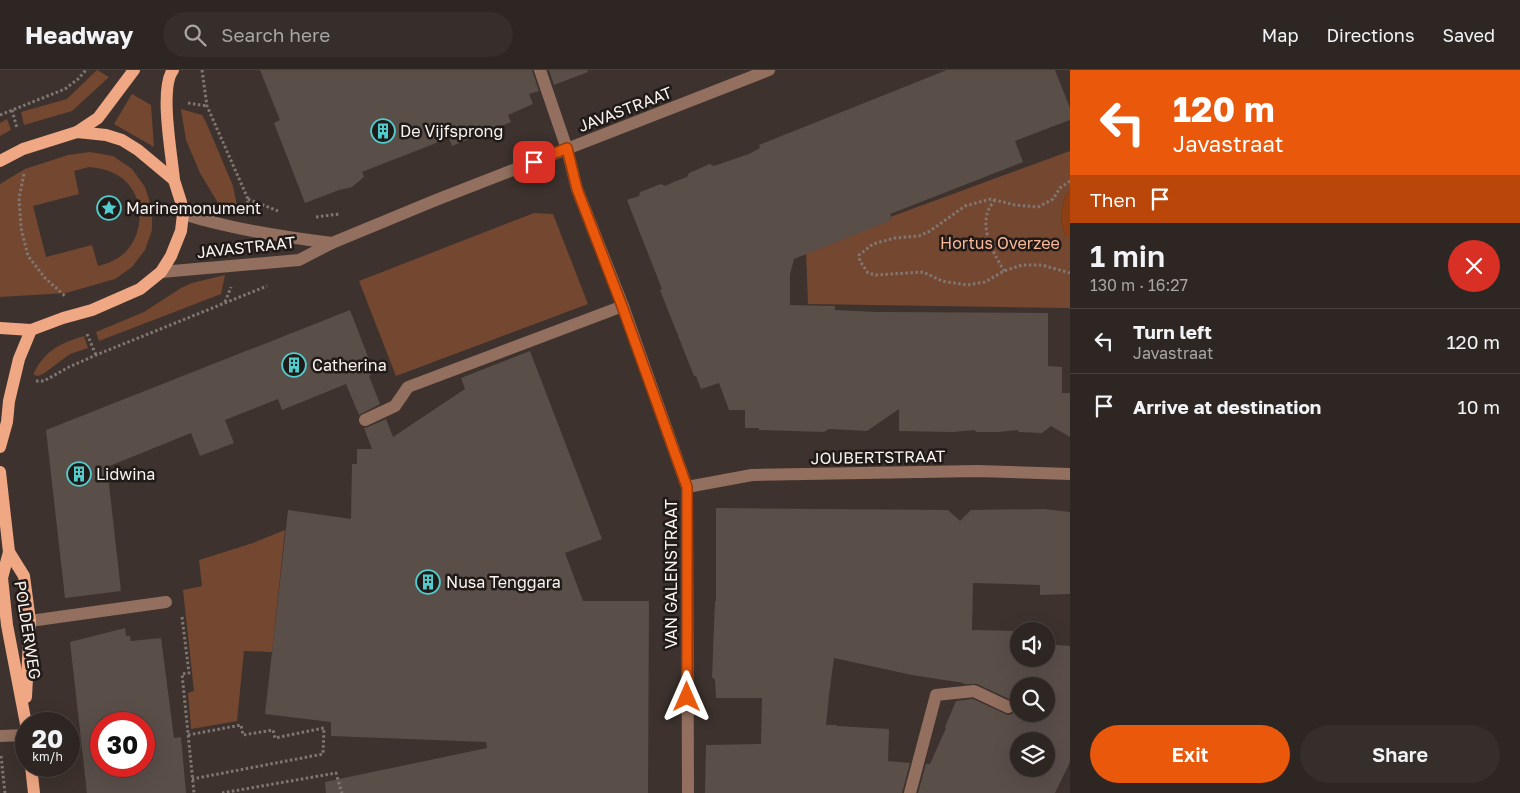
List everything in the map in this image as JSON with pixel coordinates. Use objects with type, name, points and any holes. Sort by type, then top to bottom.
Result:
[{"type":"main road","points":[[0,161],[23,149],[77,132],[98,118],[134,70]]},
{"type":"main road","points":[[0,328],[31,330],[92,310],[140,289],[161,272],[177,243],[181,231],[181,202],[174,180],[166,99],[170,74],[173,70]]},
{"type":"main road","points":[[77,132],[106,135],[122,140],[138,150],[174,180]]},
{"type":"main road","points":[[0,447],[7,422],[9,401],[19,359],[31,330]]},
{"type":"main road","name":"POLDERWEG","points":[[0,472],[9,552],[2,578],[7,624],[25,712]]},
{"type":"main road","name":"POLDERWEG","points":[[9,552],[24,576],[30,621],[26,712]]},
{"type":"main road","points":[[32,777],[34,793]]},
{"type":"street","name":"VAN GALENSTRAAT","points":[[540,70],[567,148],[577,189],[622,306],[687,487],[688,793]]},
{"type":"street","name":"JAVASTRAAT","points":[[161,272],[299,260],[332,243],[567,148],[769,70]]},
{"type":"street","name":"JAVASTRAAT","points":[[182,214],[243,230],[263,232],[294,239],[332,243]]},
{"type":"street","points":[[365,420],[395,406],[408,387],[622,306]]},
{"type":"street","name":"JOUBERTSTRAAT","points":[[687,487],[752,475],[977,471],[1070,474]]},
{"type":"street","points":[[30,621],[166,602]]},
{"type":"street","points":[[910,793],[936,695],[974,691],[1008,707]]},
{"type":"street","points":[[0,736],[15,735]]},
{"type":"path","points":[[0,115],[65,89],[86,70]]},
{"type":"path","name":"JAVASTRAAT","points":[[202,70],[208,106],[248,199],[286,213]]},
{"type":"path","points":[[12,110],[23,149],[24,177],[19,198],[21,228],[28,256],[45,278],[63,293],[89,336],[96,355]]},
{"type":"path","points":[[1070,182],[1060,188],[1053,199],[1038,207],[995,200],[965,206],[930,231],[919,236],[895,238],[873,244],[859,255],[860,261],[868,273],[876,275],[923,272],[942,281],[967,286],[985,282],[1004,271],[1022,265],[1042,265],[1070,273]]},
{"type":"path","points":[[995,200],[987,214],[986,225],[988,240],[1004,271]]},
{"type":"path","name":"JAVASTRAAT","points":[[312,218],[341,214]]},
{"type":"path","points":[[15,376],[33,381],[44,381],[96,355],[225,302]]},
{"type":"path","points":[[166,602],[180,599],[189,673],[182,674],[194,793]]},
{"type":"path","points":[[188,735],[241,725],[243,735],[273,730],[275,738],[324,728],[323,754],[192,779]]},
{"type":"path","points":[[0,751],[5,793]]},
{"type":"path","points":[[222,793],[336,773],[342,793]]},
{"type":"green space","points":[[97,70],[109,77],[72,111],[24,125],[21,112],[67,99]]},
{"type":"green space","points":[[132,94],[151,105],[154,147],[114,124]]},
{"type":"green space","points":[[181,109],[202,115],[206,122],[233,186],[238,211],[235,216],[218,203],[200,173],[186,140]]},
{"type":"green space","points":[[7,119],[11,130],[0,136],[0,123]]},
{"type":"green space","name":"Hortus Overzee","points":[[1070,151],[1070,193],[1066,194],[1061,216],[1066,237],[1070,237],[1070,308],[808,304],[806,248]]},
{"type":"green space","points":[[90,152],[113,156],[132,169],[145,187],[152,209],[152,230],[145,250],[132,267],[115,279],[66,293],[0,297],[0,184],[25,169],[68,155]],"holes":[[[89,167],[108,171],[119,176],[133,191],[139,210],[138,231],[134,240],[119,258],[98,266],[92,245],[46,257],[33,206],[79,194],[74,171]]]},
{"type":"green space","points":[[534,213],[553,214],[588,304],[396,376],[359,281]]},
{"type":"green space","points":[[225,275],[221,294],[99,341],[96,332],[144,312],[192,283]]},
{"type":"green space","points":[[84,336],[88,348],[70,354],[43,374],[34,375],[43,358],[54,348]]},
{"type":"green space","points":[[285,530],[272,652],[244,651],[237,721],[191,729],[188,693],[194,691],[183,590],[202,586],[199,560],[253,543]]},
{"type":"shaded area","points":[[1070,193],[1070,237],[1066,237],[1061,221],[1062,205],[1066,194]]},
{"type":"building","name":"De Vijfsprong","points":[[260,70],[532,70],[539,91],[529,94],[533,104],[508,115],[511,122],[452,146],[449,138],[362,172],[364,177],[352,187],[305,203],[274,123],[280,120]]},
{"type":"building","points":[[549,70],[587,70],[588,72],[554,85]]},
{"type":"building","points":[[947,70],[1055,70],[1070,108],[1070,120],[1015,141],[1023,162],[890,214],[892,220],[794,259],[790,274],[790,305],[835,306],[835,310],[877,312],[1048,313],[1048,366],[1062,367],[1062,393],[1070,393],[1070,437],[1051,426],[1042,433],[1019,432],[1017,430],[999,432],[976,432],[975,430],[953,432],[899,431],[899,409],[867,431],[829,429],[824,432],[745,428],[745,410],[729,410],[719,383],[701,389],[696,376],[694,376],[627,200],[639,196],[640,192],[661,184],[665,186],[687,177],[689,173],[710,164],[714,166],[749,154],[760,148],[759,145]]},
{"type":"building","name":"Lidwina","points":[[350,310],[372,367],[368,369],[371,375],[369,376],[380,404],[359,415],[346,384],[282,410],[278,399],[225,420],[234,443],[200,456],[191,433],[107,467],[121,591],[65,598],[46,430]]},
{"type":"building","name":"Nusa Tenggara","points":[[530,351],[602,539],[565,553],[583,601],[649,601],[648,793],[326,793],[325,782],[487,748],[486,742],[331,736],[331,722],[265,714],[288,510],[351,519],[352,464],[357,464],[357,449],[372,449],[364,428],[386,419],[393,437],[465,389],[461,378]]},
{"type":"building","points":[[716,508],[948,510],[960,521],[971,510],[1044,509],[1070,512],[1070,594],[1040,595],[1040,585],[973,583],[972,630],[1010,631],[1010,667],[1055,667],[1055,645],[1070,646],[1070,762],[1055,793],[918,793],[926,764],[930,764],[956,701],[973,699],[1010,714],[1010,722],[1055,722],[1055,677],[1010,677],[1010,700],[977,684],[963,684],[912,675],[834,658],[826,725],[889,729],[888,761],[910,763],[902,793],[705,793],[706,745],[761,744],[762,698],[716,698],[715,680],[712,677]]},
{"type":"building","points":[[125,628],[126,636],[130,636],[131,641],[161,638],[174,738],[181,737],[186,793],[87,793],[80,731],[80,712],[78,712],[70,642]]},
{"type":"place","name":"De Vijfsprong","points":[[383,131]]},
{"type":"place","name":"Marinemonument","points":[[109,208]]},
{"type":"place","name":"Catherina","points":[[294,365]]},
{"type":"place","name":"Lidwina","points":[[79,474]]},
{"type":"place","name":"Nusa Tenggara","points":[[428,582]]},
{"type":"route","points":[[534,162],[567,148],[577,189],[622,306],[687,487],[687,697]]}]
